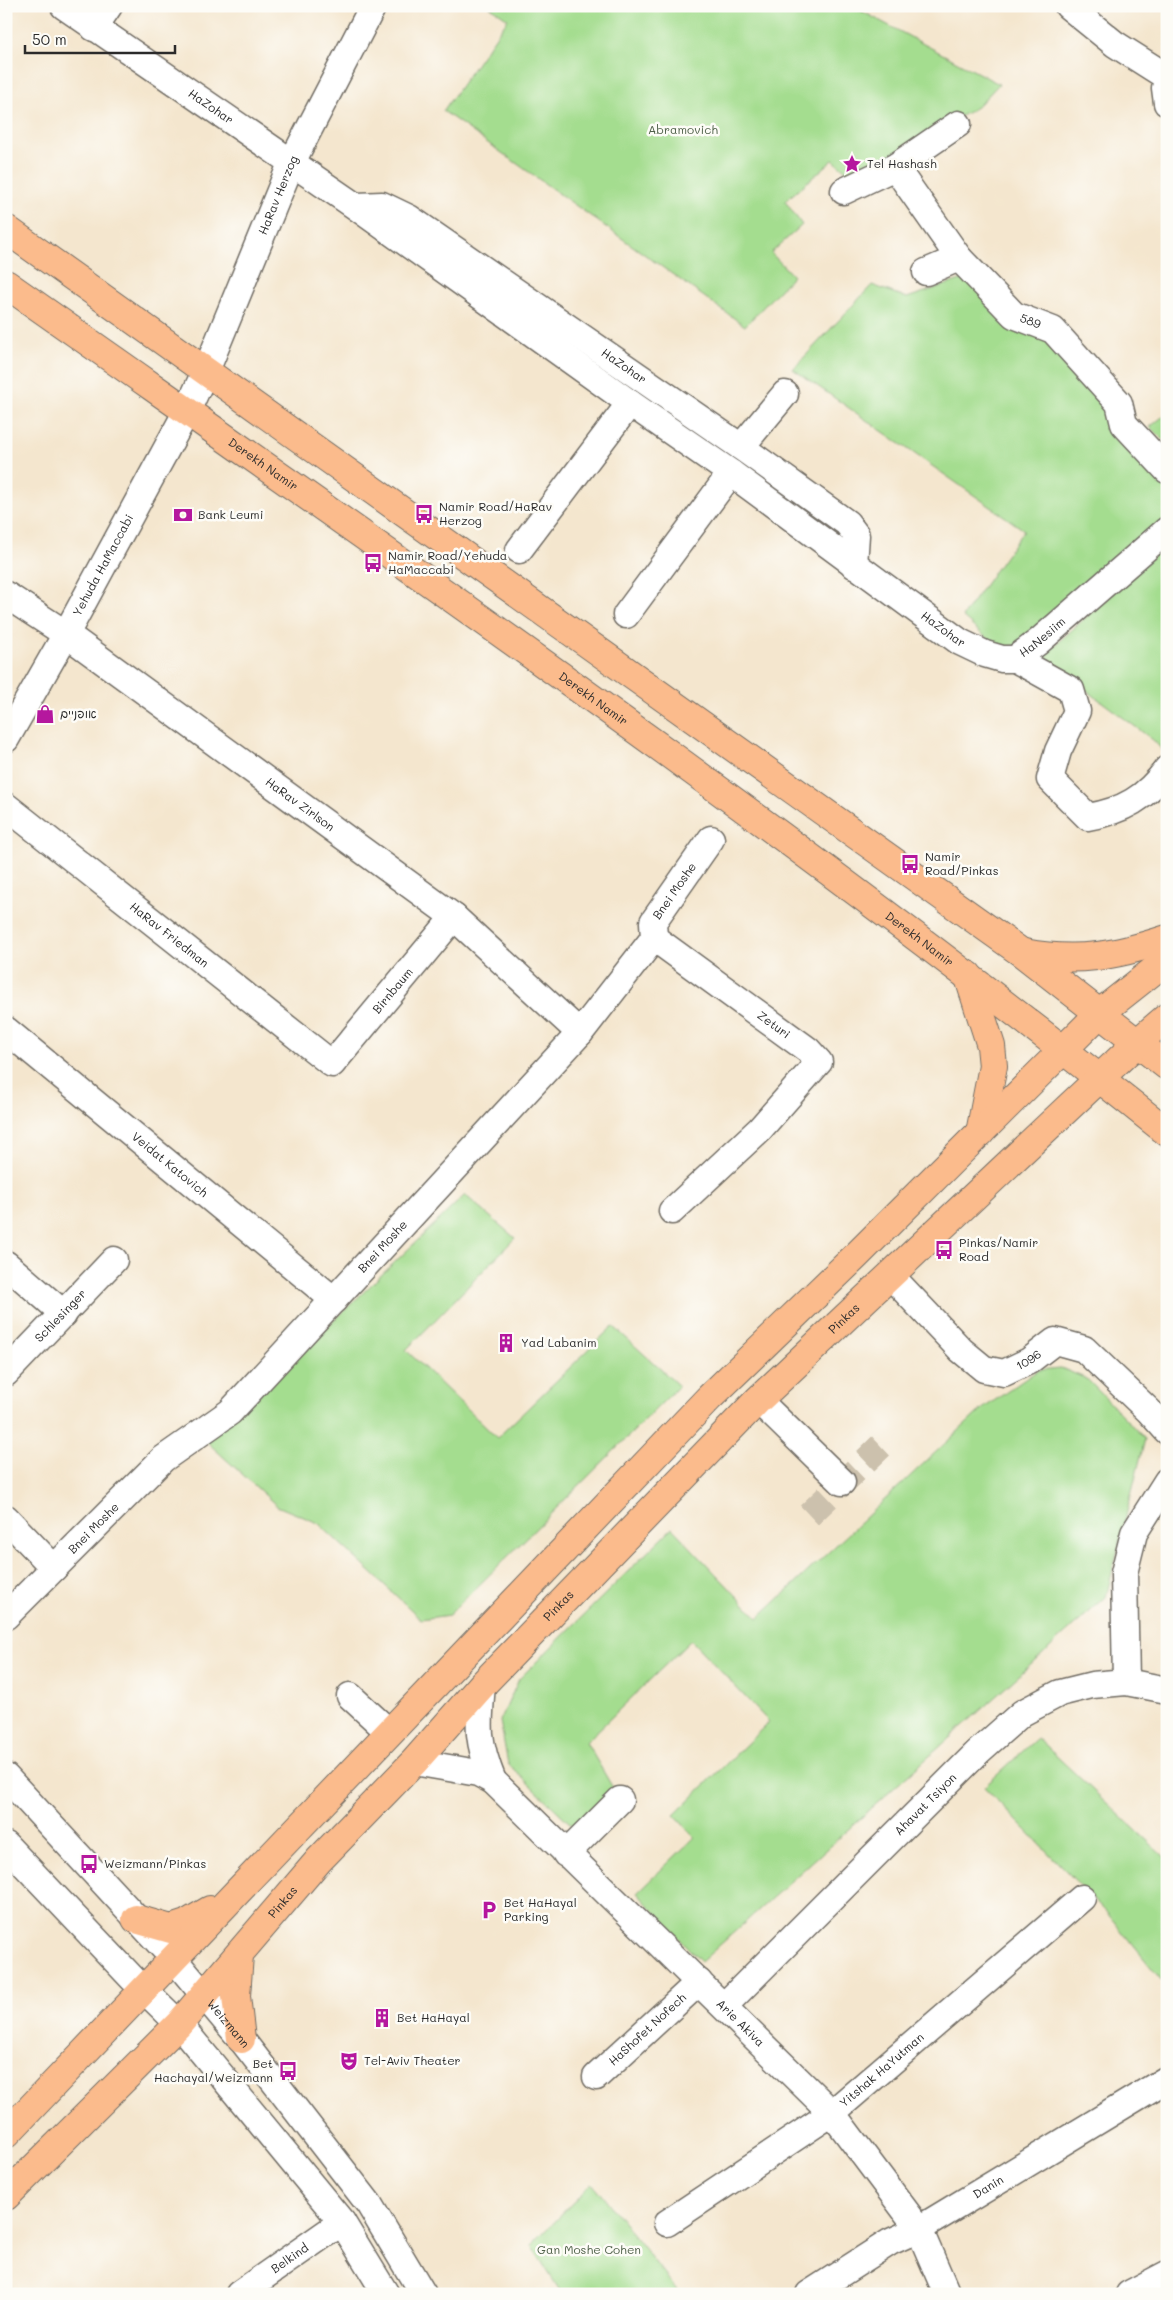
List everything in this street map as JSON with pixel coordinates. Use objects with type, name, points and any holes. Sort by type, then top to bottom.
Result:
[{"type":"main road","name":"Derekh Namir","points":[[6,229],[186,399],[968,975],[1167,1132]]},
{"type":"main road","name":"Derekh Namir","points":[[6,284],[186,399],[1022,953],[1167,1066]]},
{"type":"main road","points":[[1022,953],[1056,959],[1092,958],[1167,939]]},
{"type":"main road","points":[[6,2134],[709,1398],[1100,1013],[1167,960]]},
{"type":"main road","points":[[968,975],[991,1046],[993,1066],[980,1133]]},
{"type":"main road","name":"Pinkas","points":[[6,2196],[179,2024],[319,1860],[414,1762],[482,1685],[758,1400],[1138,1042],[1167,1017]]},
{"type":"main road","points":[[136,1919],[171,1929],[186,1924],[234,1894]]},
{"type":"main road","points":[[239,1955],[236,1996],[241,2039]]},
{"type":"street","name":"HaZohar","points":[[64,6],[291,164],[356,206],[630,403],[731,473],[960,642],[1002,659],[1015,659]]},
{"type":"street","points":[[94,28],[109,6]]},
{"type":"street","name":"HaRav Herzog","points":[[186,399],[291,164],[373,6]]},
{"type":"street","points":[[1068,6],[1115,44],[1167,77]]},
{"type":"street","points":[[1167,83],[1167,103]]},
{"type":"street","points":[[844,191],[895,167],[958,124]]},
{"type":"street","name":"589","points":[[895,167],[959,258],[1014,315],[1053,330],[1120,403],[1124,424],[1167,470]]},
{"type":"street","name":"HaZohar","points":[[356,206],[382,205],[409,218],[741,447],[847,523],[856,535],[854,565]]},
{"type":"street","points":[[926,272],[959,258]]},
{"type":"street","points":[[741,447],[785,394]]},
{"type":"street","name":"Yehuda HaMaccabi","points":[[6,739],[186,399]]},
{"type":"street","points":[[520,550],[630,403]]},
{"type":"street","points":[[626,615],[731,473]]},
{"type":"street","name":"HaNesiim","points":[[1167,530],[1038,642],[1015,659],[1071,690],[1077,711],[1058,751],[1050,779],[1088,817],[1114,813],[1148,791],[1167,769]]},
{"type":"street","name":"HaRav Zirlson","points":[[6,594],[63,632],[454,918],[580,1033]]},
{"type":"street","name":"Yehuda HaMaccabi","points":[[6,720],[63,632]]},
{"type":"street","name":"HaRav Friedman","points":[[6,806],[332,1064]]},
{"type":"street","name":"Bnei Moshe","points":[[6,1616],[163,1459],[230,1412],[454,1167],[580,1033],[654,938],[653,922],[711,840]]},
{"type":"street","name":"Birnbaum","points":[[332,1064],[454,918]]},
{"type":"street","name":"Zeturi","points":[[654,938],[808,1050],[819,1062],[760,1129],[672,1211]]},
{"type":"street","name":"Veidat Katovich","points":[[6,1030],[334,1300]]},
{"type":"street","name":"Schlesinger","points":[[6,1374],[114,1260]]},
{"type":"street","points":[[6,1264],[64,1314]]},
{"type":"street","name":"1096","points":[[891,1276],[961,1350],[984,1368],[1004,1373],[1030,1361],[1055,1341],[1084,1349],[1149,1411],[1167,1432]]},
{"type":"street","points":[[758,1400],[842,1482]]},
{"type":"street","points":[[1126,1682],[1124,1573],[1134,1533],[1167,1481]]},
{"type":"street","points":[[6,1518],[54,1568]]},
{"type":"street","name":"Ahavat Tsiyon","points":[[724,2006],[978,1752],[1022,1713],[1060,1693],[1092,1685],[1126,1682],[1167,1690]]},
{"type":"street","name":"Arie Akiva","points":[[482,1685],[478,1729],[479,1742],[493,1781]]},
{"type":"street","points":[[350,1696],[389,1732]]},
{"type":"street","name":"Arie Akiva","points":[[414,1762],[478,1774],[493,1781],[832,2113],[919,2229],[946,2294]]},
{"type":"street","name":"Weizmann","points":[[6,1777],[173,1958],[241,2039],[369,2204],[423,2294]]},
{"type":"street","points":[[566,1854],[620,1800]]},
{"type":"street","points":[[6,1845],[144,1990],[179,2024],[342,2222],[386,2294]]},
{"type":"street","name":"Yitshak HaYutman","points":[[667,2222],[832,2113],[1082,1898]]},
{"type":"street","name":"HaShofet Nofech","points":[[596,2077],[698,1982]]},
{"type":"street","name":"Danin","points":[[809,2294],[890,2242],[919,2229],[1167,2079]]},
{"type":"street","name":"Belkind","points":[[239,2294],[342,2222]]},
{"type":"street","points":[[1129,2294],[1167,2274]]},
{"type":"green space","name":"Abramovich","points":[[489,6],[852,6],[999,84],[977,107],[852,176],[833,160],[785,201],[802,225],[771,253],[793,276],[745,326],[443,111],[508,19]]},
{"type":"green space","points":[[966,278],[1063,353],[1108,405],[1115,424],[1167,485],[1167,517],[1164,521],[1016,645],[1009,646],[1001,645],[987,638],[962,617],[1024,530],[793,369],[872,285],[907,298]]},
{"type":"green space","points":[[1167,413],[1167,444],[1150,427]]},
{"type":"green space","points":[[1167,544],[1167,755],[1153,740],[1042,657]]},
{"type":"green space","points":[[465,1195],[515,1238],[406,1350],[497,1438],[613,1326],[679,1386],[449,1615],[421,1619],[318,1523],[277,1506],[207,1442]]},
{"type":"green space","points":[[1061,1368],[1087,1379],[1145,1439],[1106,1597],[701,1962],[637,1893],[695,1837],[674,1815],[769,1722],[691,1640],[586,1742],[613,1788],[575,1828],[508,1764],[500,1721],[519,1679],[672,1528],[758,1618],[981,1410],[1038,1370]]},
{"type":"green space","points":[[1037,1738],[1167,1859],[1167,1987],[1107,1913],[984,1787]]},
{"type":"green space","name":"Gan Moshe Cohen","points":[[592,2183],[680,2294],[562,2294],[531,2245]]},
{"type":"tunnel","points":[[809,1515],[881,1446]]},
{"type":"place","name":"Tel Hashash","points":[[852,164]]},
{"type":"place","name":"Namir Road/HaRav Herzog","points":[[424,514]]},
{"type":"place","name":"Bank Leumi","points":[[183,515]]},
{"type":"place","name":"Namir Road/Yehuda HaMaccabi","points":[[373,563]]},
{"type":"place","name":"אופניים","points":[[45,714]]},
{"type":"place","name":"Namir Road/Pinkas","points":[[910,864]]},
{"type":"place","name":"Pinkas/Namir Road","points":[[944,1250]]},
{"type":"place","name":"Yad Labanim","points":[[506,1343]]},
{"type":"place","name":"Weizmann/Pinkas","points":[[89,1864]]},
{"type":"place","name":"Bet HaHayal Parking","points":[[489,1910]]},
{"type":"place","name":"Bet HaHayal","points":[[382,2018]]},
{"type":"place","name":"Tel-Aviv Theater","points":[[349,2061]]},
{"type":"place","name":"Bet Hachayal/Weizmann","points":[[288,2071]]}]
